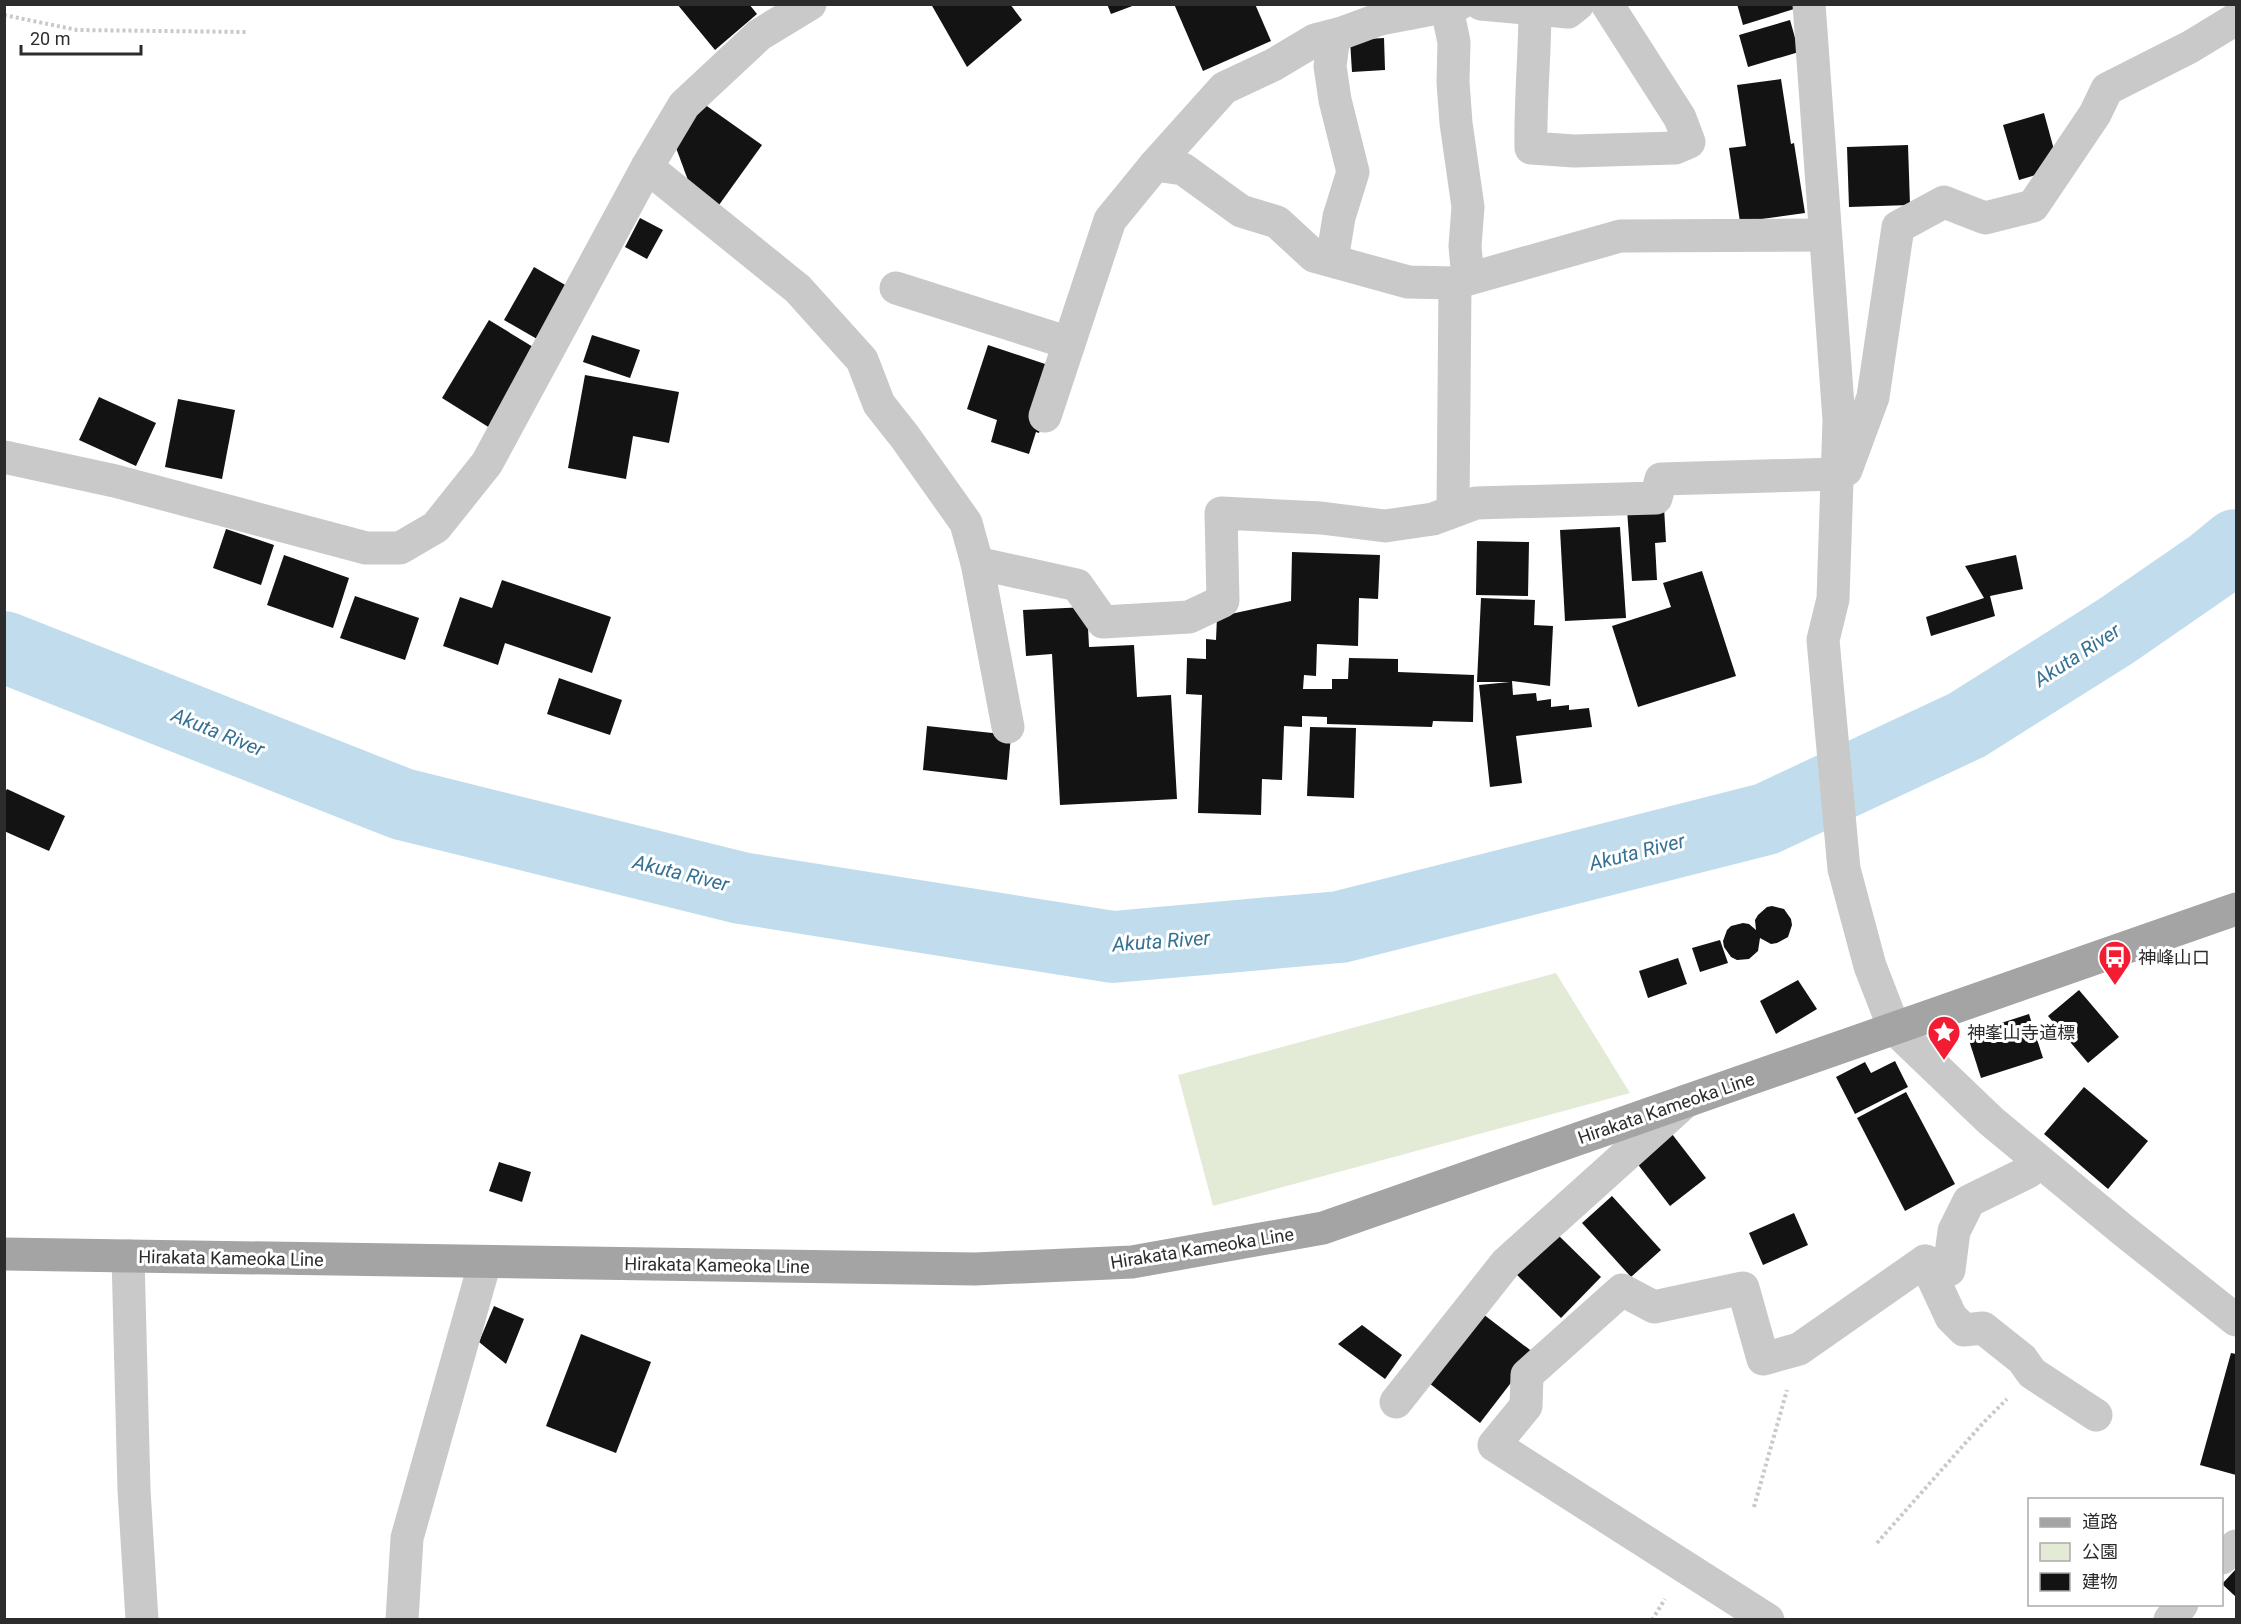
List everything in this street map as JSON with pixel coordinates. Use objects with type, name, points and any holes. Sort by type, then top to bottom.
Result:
[{"type":"main road","name":"Hirakata Kameoka Line","points":[[4,1254],[975,1269],[1132,1262],[1323,1228],[2236,909]]},
{"type":"street","points":[[4,457],[115,481],[366,548],[400,548],[436,527],[487,463],[647,167],[684,105],[759,35],[810,4]]},
{"type":"street","points":[[1481,4],[1568,12],[1578,4]]},
{"type":"street","points":[[1535,8],[1536,56],[1530,113],[1531,148],[1574,151],[1675,148],[1689,142],[1680,118],[1607,4]]},
{"type":"street","points":[[1809,4],[1839,420],[1833,599],[1823,640],[1844,869],[1869,966],[1894,1028],[1991,1121],[2236,1320]]},
{"type":"street","points":[[1045,416],[1110,220],[1155,165],[1224,88],[1273,65],[1315,40],[1334,36],[1380,19],[1450,5],[1454,42],[1453,82],[1468,207],[1461,281],[1453,512]]},
{"type":"street","points":[[1836,485],[1873,398],[1898,227],[1944,202],[1985,218],[2033,206],[2095,114],[2107,89],[2190,47],[2236,19]]},
{"type":"street","points":[[1332,261],[1339,217],[1353,172],[1335,100],[1330,66],[1334,36]]},
{"type":"street","points":[[1155,165],[1183,169],[1241,211],[1277,222],[1314,256],[1408,282],[1461,281],[1620,236],[1825,235]]},
{"type":"street","points":[[647,167],[798,289],[862,360],[879,404],[966,523],[977,563],[1008,727]]},
{"type":"street","points":[[896,288],[1069,344]]},
{"type":"street","points":[[977,563],[1077,585],[1103,622],[1189,618],[1223,601],[1221,513],[1321,518],[1385,526],[1433,519],[1476,503],[1656,498],[1661,479],[1836,485]]},
{"type":"street","points":[[1396,1402],[1506,1263],[1686,1101]]},
{"type":"street","points":[[1925,1261],[1948,1270],[1954,1231],[1969,1201],[2028,1172]]},
{"type":"street","points":[[128,1256],[134,1490],[142,1620]]},
{"type":"street","points":[[1768,1620],[1494,1445],[1526,1406],[1527,1375],[1622,1290],[1654,1306],[1743,1288],[1763,1359],[1799,1349],[1925,1261]]},
{"type":"street","points":[[1925,1261],[1951,1317],[1964,1330],[1983,1328],[2022,1359],[2032,1373],[2096,1415]]},
{"type":"street","points":[[402,1620],[407,1538],[485,1262]]},
{"type":"street","points":[[2223,1557],[2236,1546]]},
{"type":"street","points":[[2170,1620],[2181,1606]]},
{"type":"path","points":[[4,15],[77,30],[247,32]]},
{"type":"path","points":[[1754,1507],[1799,1349]]},
{"type":"path","points":[[1876,1543],[1983,1423],[2032,1373]]},
{"type":"path","points":[[1652,1620],[1668,1594]]},
{"type":"green space","points":[[1556,973],[1630,1093],[1213,1206],[1178,1075]]},
{"type":"building","points":[[677,4],[749,4],[757,14],[715,50]]},
{"type":"building","points":[[931,4],[1010,4],[1022,20],[967,67]]},
{"type":"building","points":[[1107,4],[1135,4],[1135,5],[1111,14]]},
{"type":"building","points":[[1174,4],[1255,4],[1271,41],[1203,71]]},
{"type":"building","points":[[1737,4],[1792,4],[1794,9],[1743,25]]},
{"type":"building","points":[[1790,20],[1799,52],[1748,67],[1739,35]]},
{"type":"building","points":[[1384,38],[1385,70],[1352,72],[1350,40]]},
{"type":"building","points":[[1781,79],[1805,213],[1740,222],[1729,148],[1746,146],[1737,85]]},
{"type":"building","points":[[704,104],[762,145],[719,205],[689,183],[675,145]]},
{"type":"building","points":[[2044,113],[2059,168],[2019,180],[2003,125]]},
{"type":"building","points":[[1908,145],[1910,205],[1849,207],[1847,147]]},
{"type":"building","points":[[640,218],[663,230],[647,259],[625,247]]},
{"type":"building","points":[[534,267],[567,286],[537,339],[504,320]]},
{"type":"building","points":[[489,320],[538,350],[490,428],[442,398]]},
{"type":"building","points":[[592,335],[640,350],[630,378],[583,362]]},
{"type":"building","points":[[988,345],[1060,369],[1039,433],[1036,432],[1029,454],[991,442],[997,420],[967,409]]},
{"type":"building","points":[[585,375],[679,392],[669,443],[633,436],[626,479],[568,468]]},
{"type":"building","points":[[99,397],[156,423],[136,466],[79,440]]},
{"type":"building","points":[[178,399],[235,410],[222,479],[165,467]]},
{"type":"building","points":[[1664,507],[1666,542],[1655,543],[1657,580],[1632,581],[1627,509]]},
{"type":"building","points":[[1620,527],[1626,618],[1565,621],[1560,530]]},
{"type":"building","points":[[226,529],[274,545],[261,585],[213,568]]},
{"type":"building","points":[[1477,541],[1529,542],[1528,596],[1476,595]]},
{"type":"building","points":[[1292,552],[1380,555],[1378,599],[1359,598],[1358,646],[1317,644],[1316,676],[1304,675],[1303,689],[1332,689],[1332,679],[1348,679],[1349,658],[1398,659],[1398,672],[1474,675],[1473,722],[1433,721],[1432,727],[1327,724],[1327,717],[1302,716],[1302,727],[1284,726],[1282,780],[1262,779],[1261,815],[1198,813],[1202,695],[1186,694],[1187,658],[1206,659],[1206,639],[1216,640],[1217,617],[1291,601]]},
{"type":"building","points":[[284,555],[349,578],[333,628],[267,605]]},
{"type":"building","points":[[2016,555],[2023,589],[1990,596],[1995,616],[1931,636],[1926,617],[1984,598],[1965,566]]},
{"type":"building","points":[[1702,571],[1736,676],[1638,707],[1612,626],[1671,607],[1663,583]]},
{"type":"building","points":[[502,580],[611,617],[592,673],[505,643],[498,665],[443,646],[460,597],[492,608]]},
{"type":"building","points":[[355,596],[419,618],[405,660],[340,638]]},
{"type":"building","points":[[1481,598],[1535,600],[1534,625],[1553,626],[1550,686],[1512,681],[1513,695],[1536,693],[1537,701],[1551,699],[1551,707],[1569,705],[1569,710],[1589,708],[1592,727],[1516,736],[1522,783],[1490,787],[1479,685],[1510,682],[1477,682]]},
{"type":"building","points":[[1087,607],[1089,647],[1134,645],[1137,697],[1171,695],[1177,799],[1060,805],[1052,654],[1026,656],[1023,610]]},
{"type":"building","points":[[559,678],[622,700],[610,735],[547,714]]},
{"type":"building","points":[[927,726],[1011,735],[1007,780],[923,770]]},
{"type":"building","points":[[1310,727],[1356,728],[1354,798],[1307,796]]},
{"type":"building","points":[[7,789],[65,816],[49,851],[4,831],[4,794]]},
{"type":"building","points":[[1767,907],[1784,909],[1791,919],[1792,925],[1788,937],[1771,944],[1760,938],[1758,951],[1749,959],[1737,960],[1731,957],[1723,941],[1727,930],[1731,926],[1743,923],[1749,924],[1756,930],[1755,920],[1758,915]]},
{"type":"building","points":[[1720,940],[1728,963],[1700,972],[1692,948]]},
{"type":"building","points":[[1678,958],[1687,984],[1648,998],[1639,971]]},
{"type":"building","points":[[1798,980],[1817,1009],[1776,1034],[1760,1001]]},
{"type":"building","points":[[2079,990],[2119,1037],[2088,1063],[2048,1016]]},
{"type":"building","points":[[2029,1014],[2043,1058],[1981,1078],[1967,1034]]},
{"type":"building","points":[[1895,1061],[1908,1087],[1855,1114],[1836,1077],[1865,1062],[1871,1073]]},
{"type":"building","points":[[2084,1087],[2148,1141],[2108,1189],[2044,1134]]},
{"type":"building","points":[[1906,1092],[1955,1184],[1905,1211],[1857,1118]]},
{"type":"building","points":[[1672,1134],[1706,1178],[1670,1206],[1636,1162]]},
{"type":"building","points":[[499,1162],[531,1172],[522,1202],[489,1191]]},
{"type":"building","points":[[1612,1196],[1661,1250],[1631,1277],[1582,1223]]},
{"type":"building","points":[[1794,1213],[1808,1245],[1763,1265],[1749,1233]]},
{"type":"building","points":[[1554,1231],[1601,1277],[1561,1318],[1514,1272]]},
{"type":"building","points":[[494,1306],[524,1319],[506,1364],[479,1342]]},
{"type":"building","points":[[1483,1314],[1534,1353],[1480,1423],[1429,1383]]},
{"type":"building","points":[[1362,1325],[1402,1355],[1385,1379],[1338,1344]]},
{"type":"building","points":[[581,1334],[651,1362],[616,1453],[546,1426]]},
{"type":"building","points":[[2231,1353],[2236,1354],[2236,1475],[2200,1465]]},
{"type":"building","points":[[2236,1569],[2236,1597],[2223,1585]]},
{"type":"waterway","name":"Akuta River","points":[[4,647],[402,804],[741,888],[1113,947],[1340,927],[1766,819],[1967,725],[2116,631],[2213,564],[2236,545]]},
{"type":"place","name":"神峰山口","points":[[2115,986]]},
{"type":"place","name":"神峯山寺道標","points":[[1944,1061]]}]
